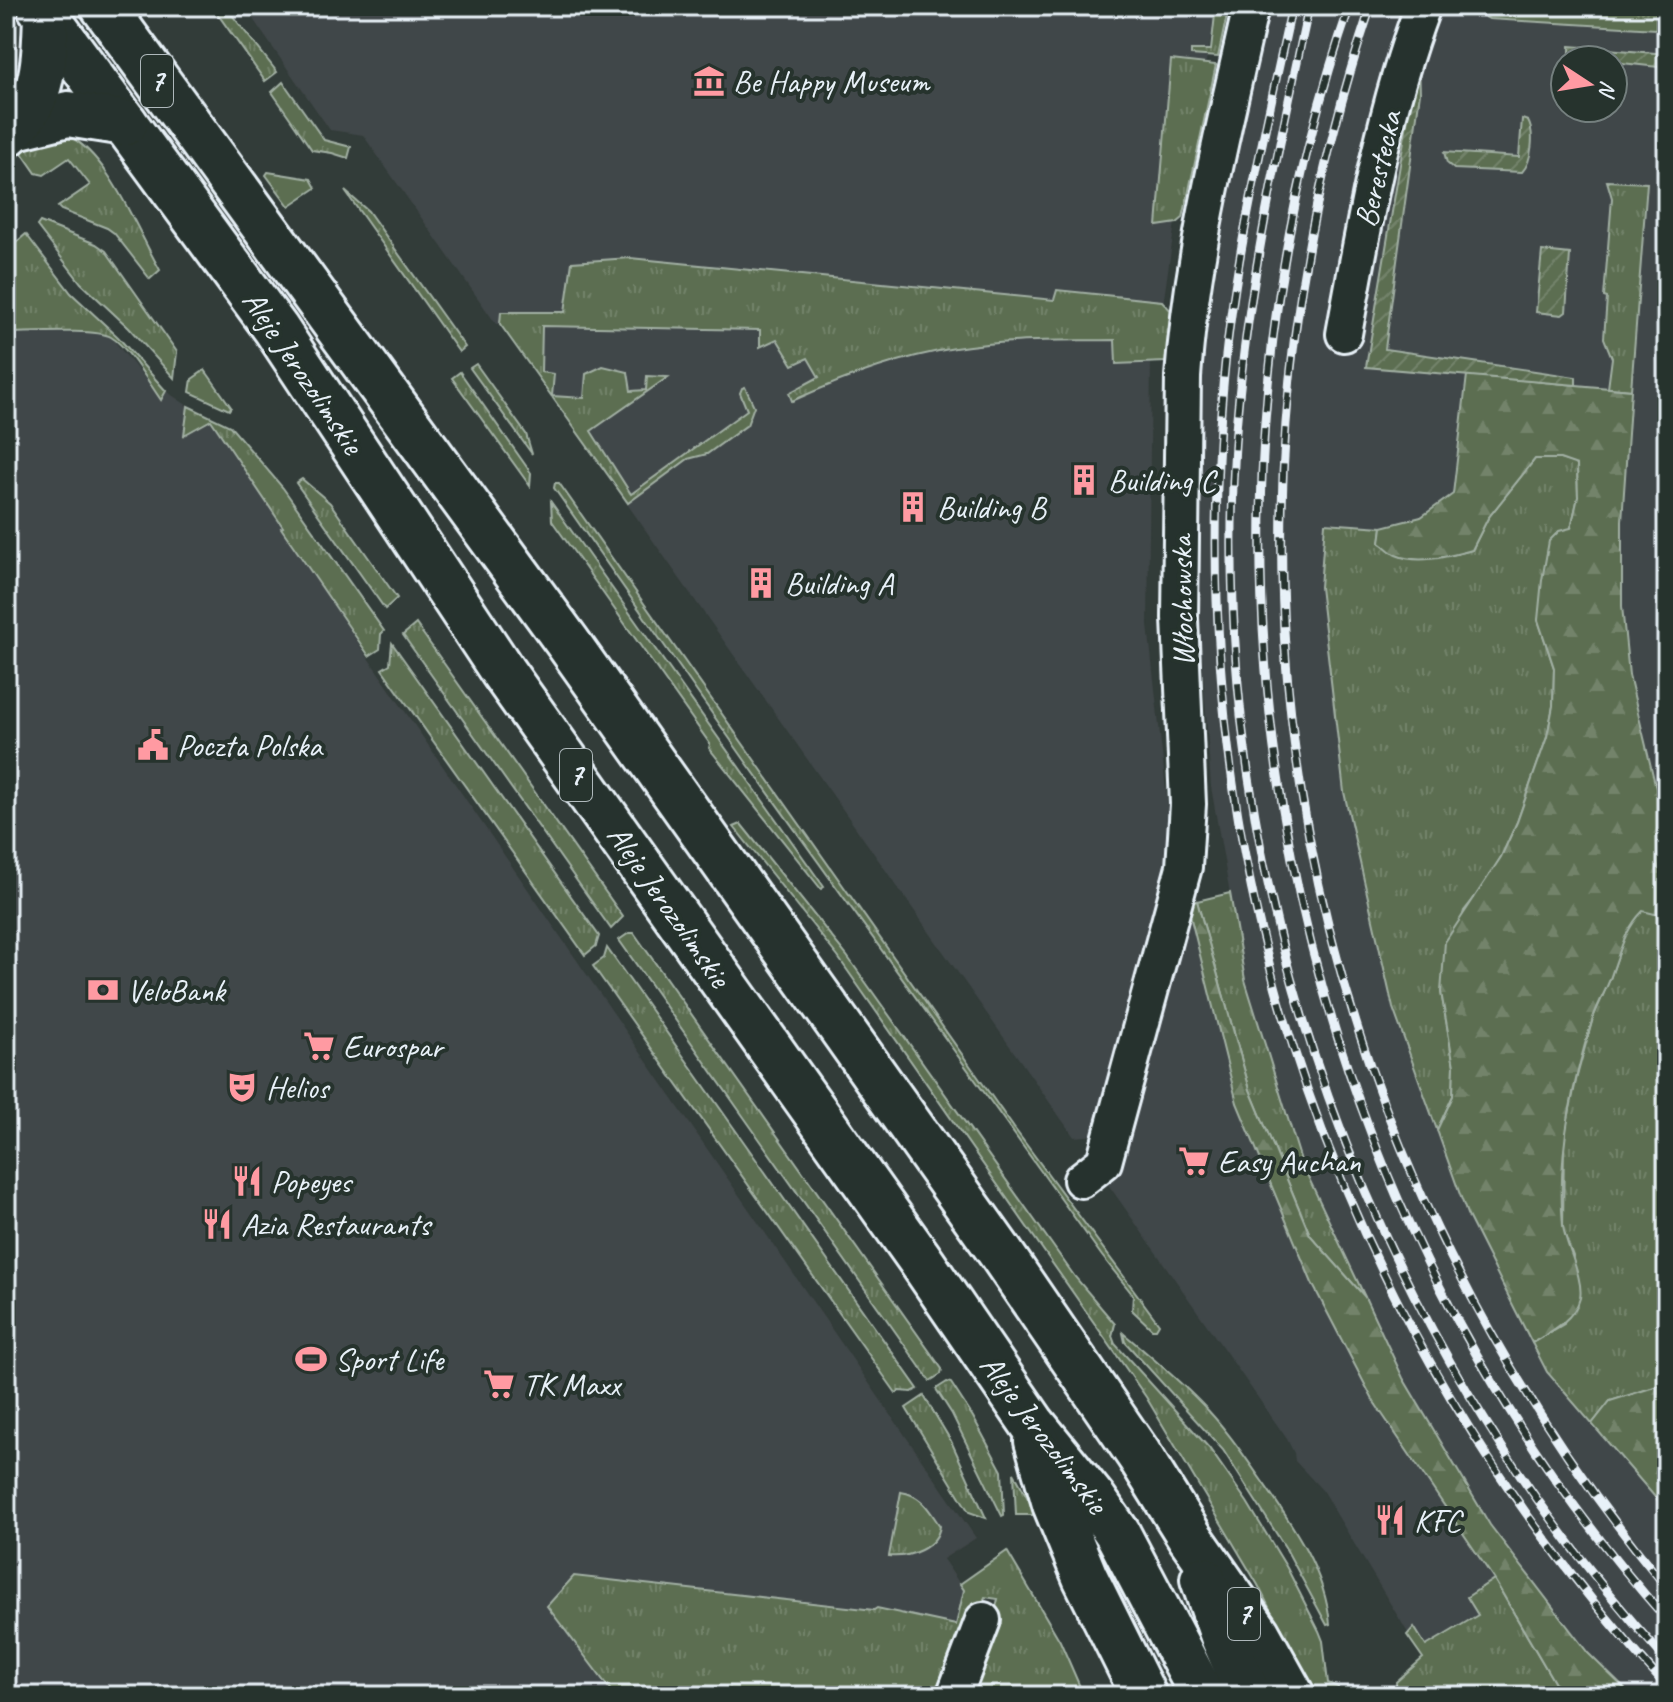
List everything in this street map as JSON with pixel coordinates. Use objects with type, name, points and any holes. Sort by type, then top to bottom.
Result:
[{"type":"main road","name":"Aleje Jerozolimskie","points":[[103,6],[568,643],[1008,1264],[1257,1633],[1292,1696]]},
{"type":"main road","name":"Aleje Jerozolimskie","points":[[42,11],[276,329],[503,672],[910,1245],[1032,1423],[1118,1534],[1203,1696]]},
{"type":"main road","points":[[11,131],[33,104],[40,85],[42,11]]},
{"type":"main road","points":[[11,131],[68,114],[125,123]]},
{"type":"main road","name":"7","points":[[1032,1423],[1055,1504],[1085,1577],[1144,1696]]},
{"type":"main road","name":"Aleje Jerozolimskie","points":[[1190,1537],[1218,1625],[1249,1696]]},
{"type":"street","name":"Włochowska","points":[[1081,1180],[1104,1162],[1184,867],[1188,804],[1180,618],[1186,338],[1210,191],[1251,6]]},
{"type":"street","name":"Berestecka","points":[[1344,334],[1368,200],[1396,91],[1423,6]]},
{"type":"street","points":[[954,1696],[983,1620]]},
{"type":"shaded area","points":[[246,6],[1218,6],[1183,167],[1158,340],[1151,362],[1148,625],[1173,854],[1097,1135],[1074,1137],[363,135],[330,130]]},
{"type":"shaded area","points":[[1271,6],[1667,6],[1667,1696],[1632,1696],[1588,1653],[1490,1525],[1403,1378],[1302,1164],[1245,980],[1211,787],[1198,599],[1202,363],[1228,196]]},
{"type":"shaded area","points":[[6,333],[90,333],[110,336],[162,399],[166,391],[188,406],[184,435],[211,419],[366,655],[976,1538],[943,1559],[964,1590],[956,1625],[877,1608],[874,1611],[548,1606],[615,1696],[6,1696]]},
{"type":"shaded area","points":[[1187,903],[1237,1103],[1312,1283],[1374,1402],[1516,1613],[1423,1658],[1322,1490],[1295,1461],[1287,1439],[1105,1180]]},
{"type":"green space","points":[[212,6],[225,6],[277,72],[265,81]]},
{"type":"green space","points":[[1216,6],[1229,6],[1218,57],[1191,55],[1191,50],[1211,50]]},
{"type":"green space","points":[[1465,6],[1657,6],[1656,29],[1489,19]]},
{"type":"green space","points":[[1629,51],[1667,54],[1667,68],[1629,64]]},
{"type":"green space","points":[[1171,60],[1216,65],[1183,218],[1177,223],[1157,226]]},
{"type":"green space","points":[[1417,63],[1420,93],[1385,349],[1576,377],[1576,385],[1366,367]]},
{"type":"green space","points":[[283,82],[324,140],[351,147],[348,158],[312,150],[272,92]]},
{"type":"green space","points":[[1522,119],[1528,121],[1532,140],[1528,162],[1522,172],[1454,169],[1447,163],[1444,152],[1519,157]]},
{"type":"green space","points":[[67,135],[96,159],[121,195],[160,270],[150,279],[114,233],[58,207],[90,185],[69,158],[44,175],[36,173],[20,150],[28,144]]},
{"type":"green space","points":[[268,172],[311,179],[316,188],[289,206],[266,175]]},
{"type":"green space","points":[[1607,181],[1647,183],[1631,390],[1608,388],[1612,358],[1604,338],[1607,298],[1604,297],[1612,198]]},
{"type":"green space","points":[[345,191],[368,211],[465,347],[459,352]]},
{"type":"green space","points":[[40,222],[106,251],[177,352],[174,378],[129,328],[81,283],[37,226]]},
{"type":"green space","points":[[26,234],[71,293],[118,337],[166,391],[161,400],[131,357],[111,337],[77,332],[6,333],[6,251]]},
{"type":"green space","points":[[1542,251],[1570,254],[1566,312],[1562,315],[1536,312]]},
{"type":"green space","points":[[630,258],[1054,300],[1057,290],[1162,301],[1175,315],[1172,356],[1166,362],[1116,364],[1115,340],[975,345],[892,363],[851,376],[792,401],[789,393],[819,377],[808,358],[793,365],[777,339],[760,347],[760,330],[542,326],[541,372],[554,374],[552,396],[584,398],[586,374],[603,366],[628,372],[631,391],[646,390],[647,376],[668,377],[591,431],[631,494],[747,410],[740,393],[745,387],[754,406],[747,425],[707,454],[688,459],[628,503],[500,324],[501,312],[565,312],[572,262]]},
{"type":"green space","points":[[476,364],[526,434],[532,454],[470,368]]},
{"type":"green space","points":[[205,370],[231,407],[229,410],[190,392],[192,379]]},
{"type":"green space","points":[[460,372],[531,473],[530,486],[452,378]]},
{"type":"green space","points":[[1467,375],[1631,390],[1622,521],[1622,606],[1629,675],[1667,834],[1667,942],[1659,915],[1643,911],[1627,933],[1584,1046],[1567,1122],[1562,1174],[1563,1226],[1579,1281],[1580,1298],[1567,1319],[1532,1343],[1467,1214],[1437,1130],[1453,1096],[1454,1066],[1441,992],[1445,942],[1501,857],[1517,822],[1547,737],[1553,706],[1554,668],[1538,620],[1542,580],[1549,541],[1559,531],[1571,528],[1578,497],[1577,465],[1560,459],[1535,459],[1488,518],[1472,550],[1414,559],[1396,555],[1380,543],[1382,527],[1421,517],[1453,494]]},
{"type":"green space","points":[[188,406],[230,426],[283,488],[384,631],[380,649],[369,656],[211,420],[184,435]]},
{"type":"green space","points":[[1536,458],[1560,459],[1577,464],[1578,497],[1571,528],[1538,620],[1554,668],[1553,706],[1547,737],[1517,822],[1501,857],[1464,911],[1441,992],[1454,1066],[1453,1096],[1437,1130],[1393,1008],[1344,792],[1320,587],[1325,523],[1382,527],[1380,543],[1425,557],[1472,550],[1488,518]]},
{"type":"green space","points":[[302,479],[330,503],[397,598],[385,609],[296,483]]},
{"type":"green space","points":[[555,483],[559,483],[1014,1128],[1159,1324],[1156,1329],[1152,1329],[1132,1310],[1133,1295],[744,759],[554,488]]},
{"type":"green space","points":[[551,502],[824,887],[821,889],[709,748],[710,744],[552,521]]},
{"type":"green space","points":[[416,624],[623,917],[611,929],[403,635]]},
{"type":"green space","points":[[392,643],[599,936],[596,946],[585,955],[382,669],[390,664]]},
{"type":"green space","points":[[741,824],[847,956],[1075,1277],[1115,1324],[1112,1336],[1115,1344],[1209,1448],[1247,1502],[1287,1568],[1319,1631],[1328,1683],[1338,1687],[1338,1696],[1313,1696],[1258,1585],[1146,1397],[838,957],[734,827]]},
{"type":"green space","points":[[1230,893],[1245,980],[1302,1164],[1365,1297],[1310,1235],[1250,1090],[1197,901]]},
{"type":"green space","points":[[1197,901],[1250,1090],[1310,1235],[1365,1297],[1403,1378],[1490,1525],[1588,1653],[1632,1696],[1565,1696],[1557,1687],[1494,1579],[1374,1402],[1312,1283],[1237,1103],[1187,903]]},
{"type":"green space","points":[[1643,910],[1659,915],[1667,942],[1667,1383],[1610,1401],[1592,1424],[1547,1372],[1532,1343],[1564,1324],[1573,1256],[1563,1230],[1564,1137],[1593,1018],[1628,926]]},
{"type":"green space","points":[[634,933],[942,1369],[941,1374],[930,1381],[619,940]]},
{"type":"green space","points":[[607,948],[918,1389],[896,1393],[593,966],[604,958]]},
{"type":"green space","points":[[1123,1333],[1201,1403],[1248,1461],[1305,1548],[1321,1585],[1330,1624],[1327,1625],[1285,1547],[1223,1450],[1125,1342]]},
{"type":"green space","points":[[947,1382],[951,1383],[973,1417],[1002,1471],[1002,1516],[952,1414],[936,1389]]},
{"type":"green space","points":[[1667,1383],[1667,1511],[1592,1424],[1610,1401]]},
{"type":"green space","points":[[924,1396],[951,1441],[986,1518],[969,1512],[906,1408]]},
{"type":"green space","points":[[1014,1473],[1036,1513],[1036,1515],[1016,1515]]},
{"type":"green space","points":[[901,1492],[920,1500],[940,1526],[938,1534],[928,1546],[905,1555],[889,1556]]},
{"type":"green space","points":[[1007,1551],[1060,1641],[1084,1696],[968,1696],[998,1599],[985,1597],[972,1624],[963,1633],[933,1696],[615,1696],[547,1606],[574,1576],[877,1608],[956,1625],[964,1590],[960,1584]]},
{"type":"green space","points":[[1494,1579],[1565,1696],[1397,1696],[1396,1682],[1423,1658],[1407,1635],[1414,1627],[1426,1646],[1478,1615],[1467,1597]]},
{"type":"railway","points":[[1292,6],[1241,250],[1222,398],[1217,577],[1229,753],[1259,924],[1307,1090],[1372,1250],[1454,1403],[1552,1549],[1667,1687]]},
{"type":"railway","points":[[1309,6],[1255,279],[1235,444],[1233,611],[1249,776],[1281,938],[1328,1096],[1392,1249],[1469,1395],[1561,1533],[1667,1661]]},
{"type":"railway","points":[[1350,6],[1293,216],[1264,429],[1264,644],[1291,856],[1346,1063],[1427,1261],[1534,1448],[1667,1620]]},
{"type":"railway","points":[[1371,6],[1315,215],[1286,424],[1284,632],[1309,836],[1360,1036],[1437,1229],[1540,1413],[1667,1588]]},
{"type":"place","name":"Be Happy Museum","points":[[709,81]]},
{"type":"place","name":"Building C","points":[[1084,480]]},
{"type":"place","name":"Building B","points":[[913,507]]},
{"type":"place","name":"Building A","points":[[761,583]]},
{"type":"place","name":"Poczta Polska","points":[[153,745]]},
{"type":"place","name":"VeloBank","points":[[103,990]]},
{"type":"place","name":"Eurospar","points":[[319,1046]]},
{"type":"place","name":"Helios","points":[[242,1087]]},
{"type":"place","name":"Easy Auchan","points":[[1194,1161]]},
{"type":"place","name":"Popeyes","points":[[247,1181]]},
{"type":"place","name":"Azia Restaurants","points":[[217,1224]]},
{"type":"place","name":"Sport Life","points":[[311,1359]]},
{"type":"place","name":"TK Maxx","points":[[499,1384]]},
{"type":"place","name":"KFC","points":[[1390,1520]]}]
